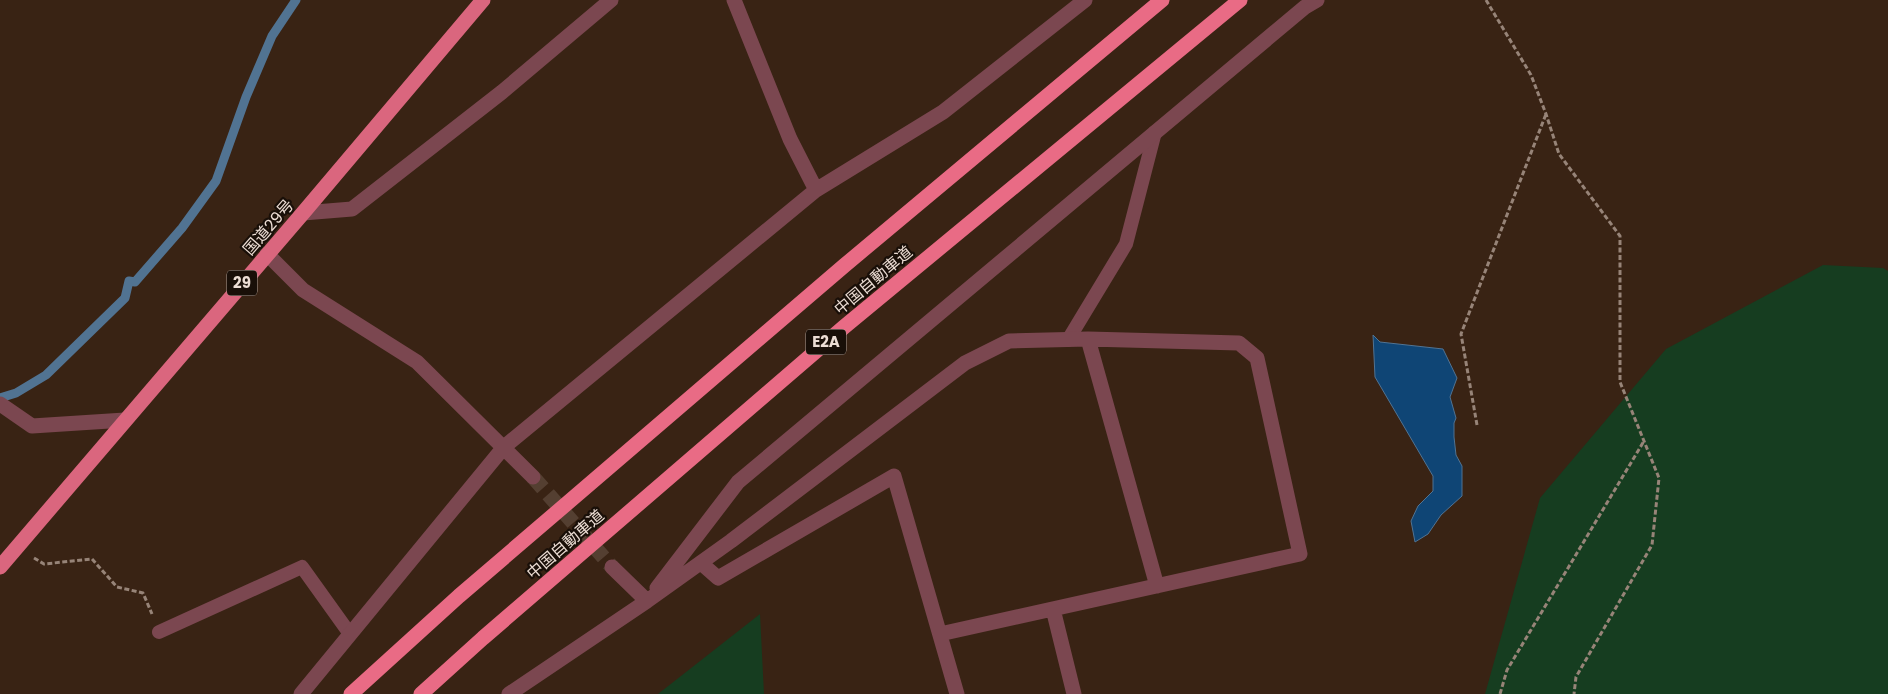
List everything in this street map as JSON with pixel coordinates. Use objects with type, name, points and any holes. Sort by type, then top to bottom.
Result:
[{"type":"highway","name":"国道29号","points":[[0,567],[483,0]]},
{"type":"highway","name":"中国自動車道","points":[[351,694],[459,596],[808,297],[1162,0]]},
{"type":"highway","name":"中国自動車道","points":[[421,694],[483,638],[844,327],[1240,0]]},
{"type":"street","points":[[303,213],[352,209],[502,92],[611,0]]},
{"type":"street","points":[[734,0],[790,139],[816,190]]},
{"type":"street","points":[[301,694],[504,448],[816,190],[943,112],[1085,0]]},
{"type":"street","points":[[647,601],[738,482],[1305,7],[1317,0]]},
{"type":"street","points":[[267,254],[303,290],[417,362],[533,477]]},
{"type":"street","points":[[1088,339],[1157,586]]},
{"type":"street","points":[[509,694],[647,601],[701,562],[965,363],[1009,341],[1088,339],[1239,343],[1256,358],[1300,554],[940,634]]},
{"type":"street","points":[[5,407],[32,426],[125,420]]},
{"type":"street","points":[[701,562],[718,578],[894,476],[957,694]]},
{"type":"street","points":[[612,567],[647,601]]},
{"type":"street","points":[[1053,609],[1074,694]]},
{"type":"lane","points":[[1068,340],[1126,244],[1155,132]]},
{"type":"lane","points":[[159,632],[302,567],[350,634]]},
{"type":"path","points":[[1486,0],[1530,75],[1546,114],[1559,154],[1620,236],[1620,382],[1659,478],[1652,545],[1576,676],[1574,694]]},
{"type":"path","points":[[1477,425],[1461,334],[1546,114]]},
{"type":"path","points":[[1500,694],[1507,670],[1644,441]]},
{"type":"path","points":[[17,547],[44,564],[92,560],[117,587],[143,593],[159,632]]},
{"type":"green space","points":[[1823,265],[1883,268],[1888,271],[1888,694],[1485,694],[1540,498],[1666,349]]},
{"type":"green space","points":[[760,614],[764,694],[658,694]]},
{"type":"water","points":[[1373,335],[1380,342],[1443,349],[1457,378],[1450,397],[1456,418],[1454,437],[1456,455],[1462,466],[1462,496],[1441,515],[1428,534],[1415,542],[1411,521],[1418,506],[1433,491],[1433,476],[1375,377]]},
{"type":"waterway","points":[[0,398],[16,393],[46,375],[125,298],[129,281],[135,282],[182,228],[216,181],[246,97],[272,36],[296,0]]},
{"type":"tunnel","points":[[533,477],[612,567]]}]
